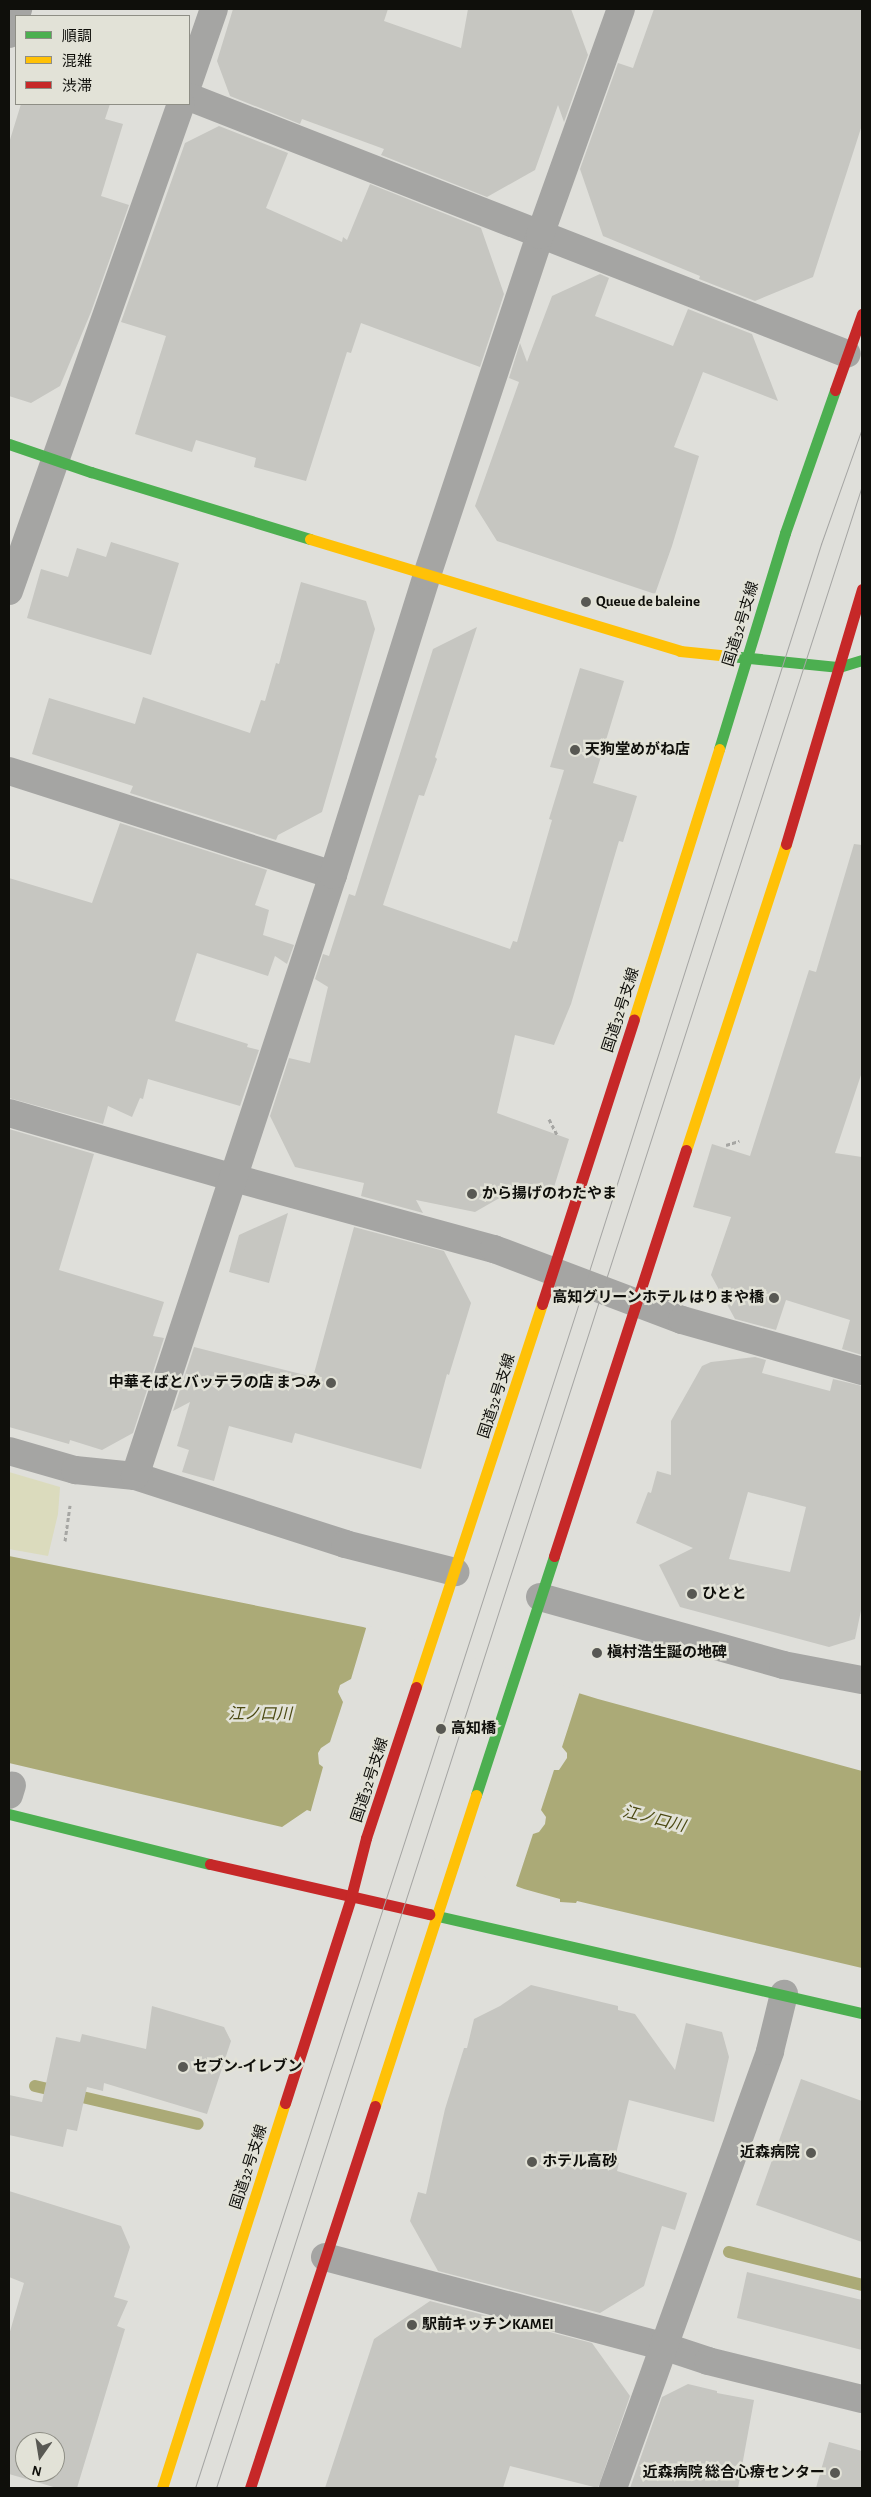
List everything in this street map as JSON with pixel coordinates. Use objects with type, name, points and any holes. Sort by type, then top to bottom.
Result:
[{"type":"main road","name":"国道32号支線","points":[[162,2488],[351,1897],[366,1838],[430,1642],[456,1572],[553,1272],[712,773],[786,533],[862,314]]},
{"type":"main road","points":[[9,444],[427,575],[680,651],[839,666],[862,660]]},
{"type":"main road","points":[[250,2488],[800,801],[862,589]]},
{"type":"main road","points":[[839,666],[855,675]]},
{"type":"main road","points":[[9,1814],[351,1897],[862,2012]]},
{"type":"street","points":[[190,78],[214,9]]},
{"type":"street","points":[[135,1476],[333,875],[427,575],[540,235],[621,9]]},
{"type":"street","points":[[190,97],[847,354]]},
{"type":"street","points":[[9,591],[181,105]]},
{"type":"street","points":[[9,771],[333,875]]},
{"type":"street","points":[[9,1113],[234,1178],[494,1249],[682,1320],[862,1371]]},
{"type":"street","points":[[9,1451],[75,1470],[135,1476],[345,1544],[456,1572]]},
{"type":"street","points":[[540,1598],[784,1665],[862,1680]]},
{"type":"street","points":[[613,2488],[770,2051],[784,1994]]},
{"type":"street","points":[[326,2257],[663,2346],[708,2361],[862,2399]]},
{"type":"path","points":[[548,1119],[557,1135]]},
{"type":"path","points":[[720,1147],[739,1141]]},
{"type":"green space","points":[[9,1472],[60,1487],[58,1514],[48,1556],[9,1549]]},
{"type":"water","name":"江ノ口川","points":[[9,1556],[363,1627],[598,1699],[862,1771],[862,1968],[577,1901],[576,1903],[560,1902],[560,1899],[524,1889],[307,1810],[282,1827],[9,1763]]},
{"type":"pier","name":"高知橋","points":[[367,1625],[580,1691],[562,1747],[567,1753],[567,1758],[559,1770],[554,1770],[541,1810],[546,1817],[545,1824],[539,1832],[533,1834],[516,1886],[521,1890],[310,1814],[323,1767],[319,1764],[318,1753],[321,1748],[330,1742],[343,1702],[338,1692],[340,1685],[351,1679]]},
{"type":"building","points":[[233,9],[388,9],[384,21],[461,48],[468,9],[571,9],[588,55],[564,122],[558,105],[535,170],[487,197],[381,155],[384,149],[302,119],[300,124],[230,96],[217,61]]},
{"type":"building","points":[[654,9],[862,9],[862,125],[813,277],[755,301],[699,279],[700,276],[603,236],[580,169],[618,63],[633,68]]},
{"type":"building","points":[[21,105],[110,105],[105,119],[123,124],[101,196],[129,205],[91,312],[60,386],[31,403],[9,396],[9,143]]},
{"type":"building","points":[[219,126],[288,153],[266,208],[342,242],[343,237],[347,240],[370,184],[481,228],[504,294],[480,367],[361,323],[351,353],[347,352],[306,481],[254,467],[256,458],[196,440],[192,452],[135,434],[166,336],[121,322],[185,143]]},
{"type":"building","points":[[600,274],[609,278],[595,316],[673,346],[688,309],[752,334],[778,401],[703,372],[674,447],[699,456],[672,546],[655,594],[497,541],[475,506],[519,382],[509,378],[520,343],[527,362],[552,296]]},
{"type":"building","points":[[111,542],[179,563],[151,655],[27,618],[41,569],[68,577],[77,548],[106,557]]},
{"type":"building","points":[[301,582],[366,601],[375,629],[322,812],[278,835],[276,840],[130,793],[133,786],[32,754],[49,698],[135,724],[143,697],[250,733],[261,700],[265,701],[276,663],[279,664]]},
{"type":"building","points":[[477,627],[435,757],[437,759],[424,796],[419,795],[383,905],[510,949],[513,941],[517,942],[552,820],[549,819],[564,770],[550,767],[580,668],[624,681],[593,783],[637,796],[623,842],[619,841],[571,1004],[554,1045],[515,1035],[497,1113],[569,1139],[550,1200],[515,1189],[475,1212],[416,1200],[423,1213],[361,1196],[364,1183],[295,1167],[270,1116],[289,1058],[310,1063],[328,987],[315,979],[323,954],[329,956],[349,894],[355,896],[433,649]]},
{"type":"building","points":[[120,823],[267,870],[255,905],[269,910],[263,935],[294,945],[287,964],[275,956],[268,976],[197,953],[175,1021],[248,1044],[247,1047],[259,1050],[240,1106],[148,1079],[143,1099],[140,1098],[132,1117],[108,1106],[103,1124],[9,1098],[9,878],[92,903]]},
{"type":"building","points":[[854,844],[862,845],[862,1072],[835,1153],[862,1157],[862,1355],[842,1349],[850,1320],[786,1300],[776,1330],[735,1319],[711,1275],[731,1217],[693,1207],[712,1144],[750,1156],[809,970],[816,972]]},
{"type":"building","points":[[9,1129],[94,1154],[59,1270],[164,1302],[153,1336],[164,1338],[133,1433],[102,1450],[70,1440],[69,1444],[9,1427]]},
{"type":"building","points":[[288,1213],[269,1283],[229,1272],[239,1235]]},
{"type":"building","points":[[354,1227],[444,1251],[471,1303],[449,1375],[447,1374],[421,1469],[295,1433],[292,1443],[229,1426],[214,1481],[182,1472],[189,1450],[177,1446],[190,1402],[173,1411],[194,1347],[313,1377]]},
{"type":"building","points":[[755,1357],[766,1360],[762,1373],[830,1391],[833,1379],[862,1386],[862,1606],[855,1639],[829,1647],[680,1607],[659,1565],[693,1548],[636,1523],[648,1492],[651,1493],[657,1471],[671,1475],[671,1421],[702,1366],[711,1362]],"holes":[[[748,1492],[806,1507],[790,1572],[729,1559]]]},
{"type":"building","points":[[531,1985],[618,2006],[618,2010],[635,2014],[675,2070],[686,2023],[722,2032],[729,2057],[714,2122],[629,2100],[614,2162],[619,2163],[617,2171],[687,2193],[675,2230],[662,2226],[644,2286],[600,2313],[438,2271],[410,2221],[418,2192],[426,2194],[445,2109],[464,2048],[467,2048],[474,2019],[500,2006]]},
{"type":"building","points":[[152,2006],[224,2027],[231,2041],[207,2114],[104,2083],[103,2091],[87,2087],[77,2131],[67,2129],[63,2147],[9,2135],[9,2095],[42,2102],[56,2037],[80,2042],[82,2034],[146,2049]]},
{"type":"building","points":[[801,2079],[862,2101],[862,2242],[756,2205]]},
{"type":"building","points":[[9,2191],[121,2226],[130,2247],[114,2297],[128,2301],[117,2326],[125,2329],[77,2488],[57,2488],[36,2482],[65,2482],[65,2432],[15,2432],[15,2476],[9,2474],[9,2335],[24,2283],[9,2277]]},
{"type":"building","points":[[747,2272],[862,2300],[862,2350],[737,2318]]},
{"type":"building","points":[[430,2301],[592,2343],[630,2396],[598,2488],[510,2466],[503,2488],[325,2488],[374,2339]]},
{"type":"building","points":[[688,2384],[717,2391],[717,2393],[754,2400],[738,2488],[630,2488],[662,2397]]},
{"type":"building","name":"近森病院 総合心療センター","points":[[829,2442],[862,2451],[862,2488],[816,2488]]},
{"type":"waterway","points":[[35,2086],[198,2124]]},
{"type":"waterway","points":[[729,2252],[862,2285]]},
{"type":"tram line","points":[[195,2488],[585,1284],[821,544],[862,428]]},
{"type":"tram line","points":[[216,2488],[862,486]]},
{"type":"traffic: fast","points":[[719,749],[785,533],[835,390]]},
{"type":"traffic: fast","points":[[9,444],[91,472],[310,539]]},
{"type":"traffic: fast","points":[[730,656],[839,667],[862,660]]},
{"type":"traffic: fast","points":[[476,1795],[554,1556]]},
{"type":"traffic: fast","points":[[9,1814],[210,1864]]},
{"type":"traffic: fast","points":[[429,1914],[862,2013]]},
{"type":"traffic: slow","points":[[310,539],[680,651],[730,656]]},
{"type":"traffic: slow","points":[[634,1019],[719,749]]},
{"type":"traffic: slow","points":[[686,1150],[786,844]]},
{"type":"traffic: slow","points":[[416,1687],[542,1304]]},
{"type":"traffic: slow","points":[[375,2106],[476,1795]]},
{"type":"traffic: slow","points":[[162,2488],[285,2103]]},
{"type":"traffic: jam","points":[[835,390],[862,314]]},
{"type":"traffic: jam","points":[[786,844],[862,589]]},
{"type":"traffic: jam","points":[[542,1304],[634,1019]]},
{"type":"traffic: jam","points":[[554,1556],[686,1150]]},
{"type":"traffic: jam","points":[[285,2103],[351,1897],[366,1838],[416,1687]]},
{"type":"traffic: jam","points":[[210,1864],[429,1914]]},
{"type":"traffic: jam","points":[[250,2488],[375,2106]]},
{"type":"place","name":"Queue de baleine","points":[[586,602]]},
{"type":"place","name":"天狗堂めがね店","points":[[575,750]]},
{"type":"place","name":"から揚げのわたやま","points":[[472,1194]]},
{"type":"place","name":"高知グリーンホテル はりまや橋","points":[[774,1298]]},
{"type":"place","name":"中華そばとバッテラの店 まつみ","points":[[331,1383]]},
{"type":"place","name":"ひとと","points":[[692,1594]]},
{"type":"place","name":"槇村浩生誕の地碑","points":[[597,1653]]},
{"type":"place","name":"高知橋","points":[[441,1729]]},
{"type":"place","name":"セブン-イレブン","points":[[183,2067]]},
{"type":"place","name":"近森病院","points":[[811,2153]]},
{"type":"place","name":"ホテル高砂","points":[[532,2162]]},
{"type":"place","name":"駅前キッチンKAMEI","points":[[412,2325]]},
{"type":"place","name":"近森病院 総合心療センター","points":[[835,2473]]}]
